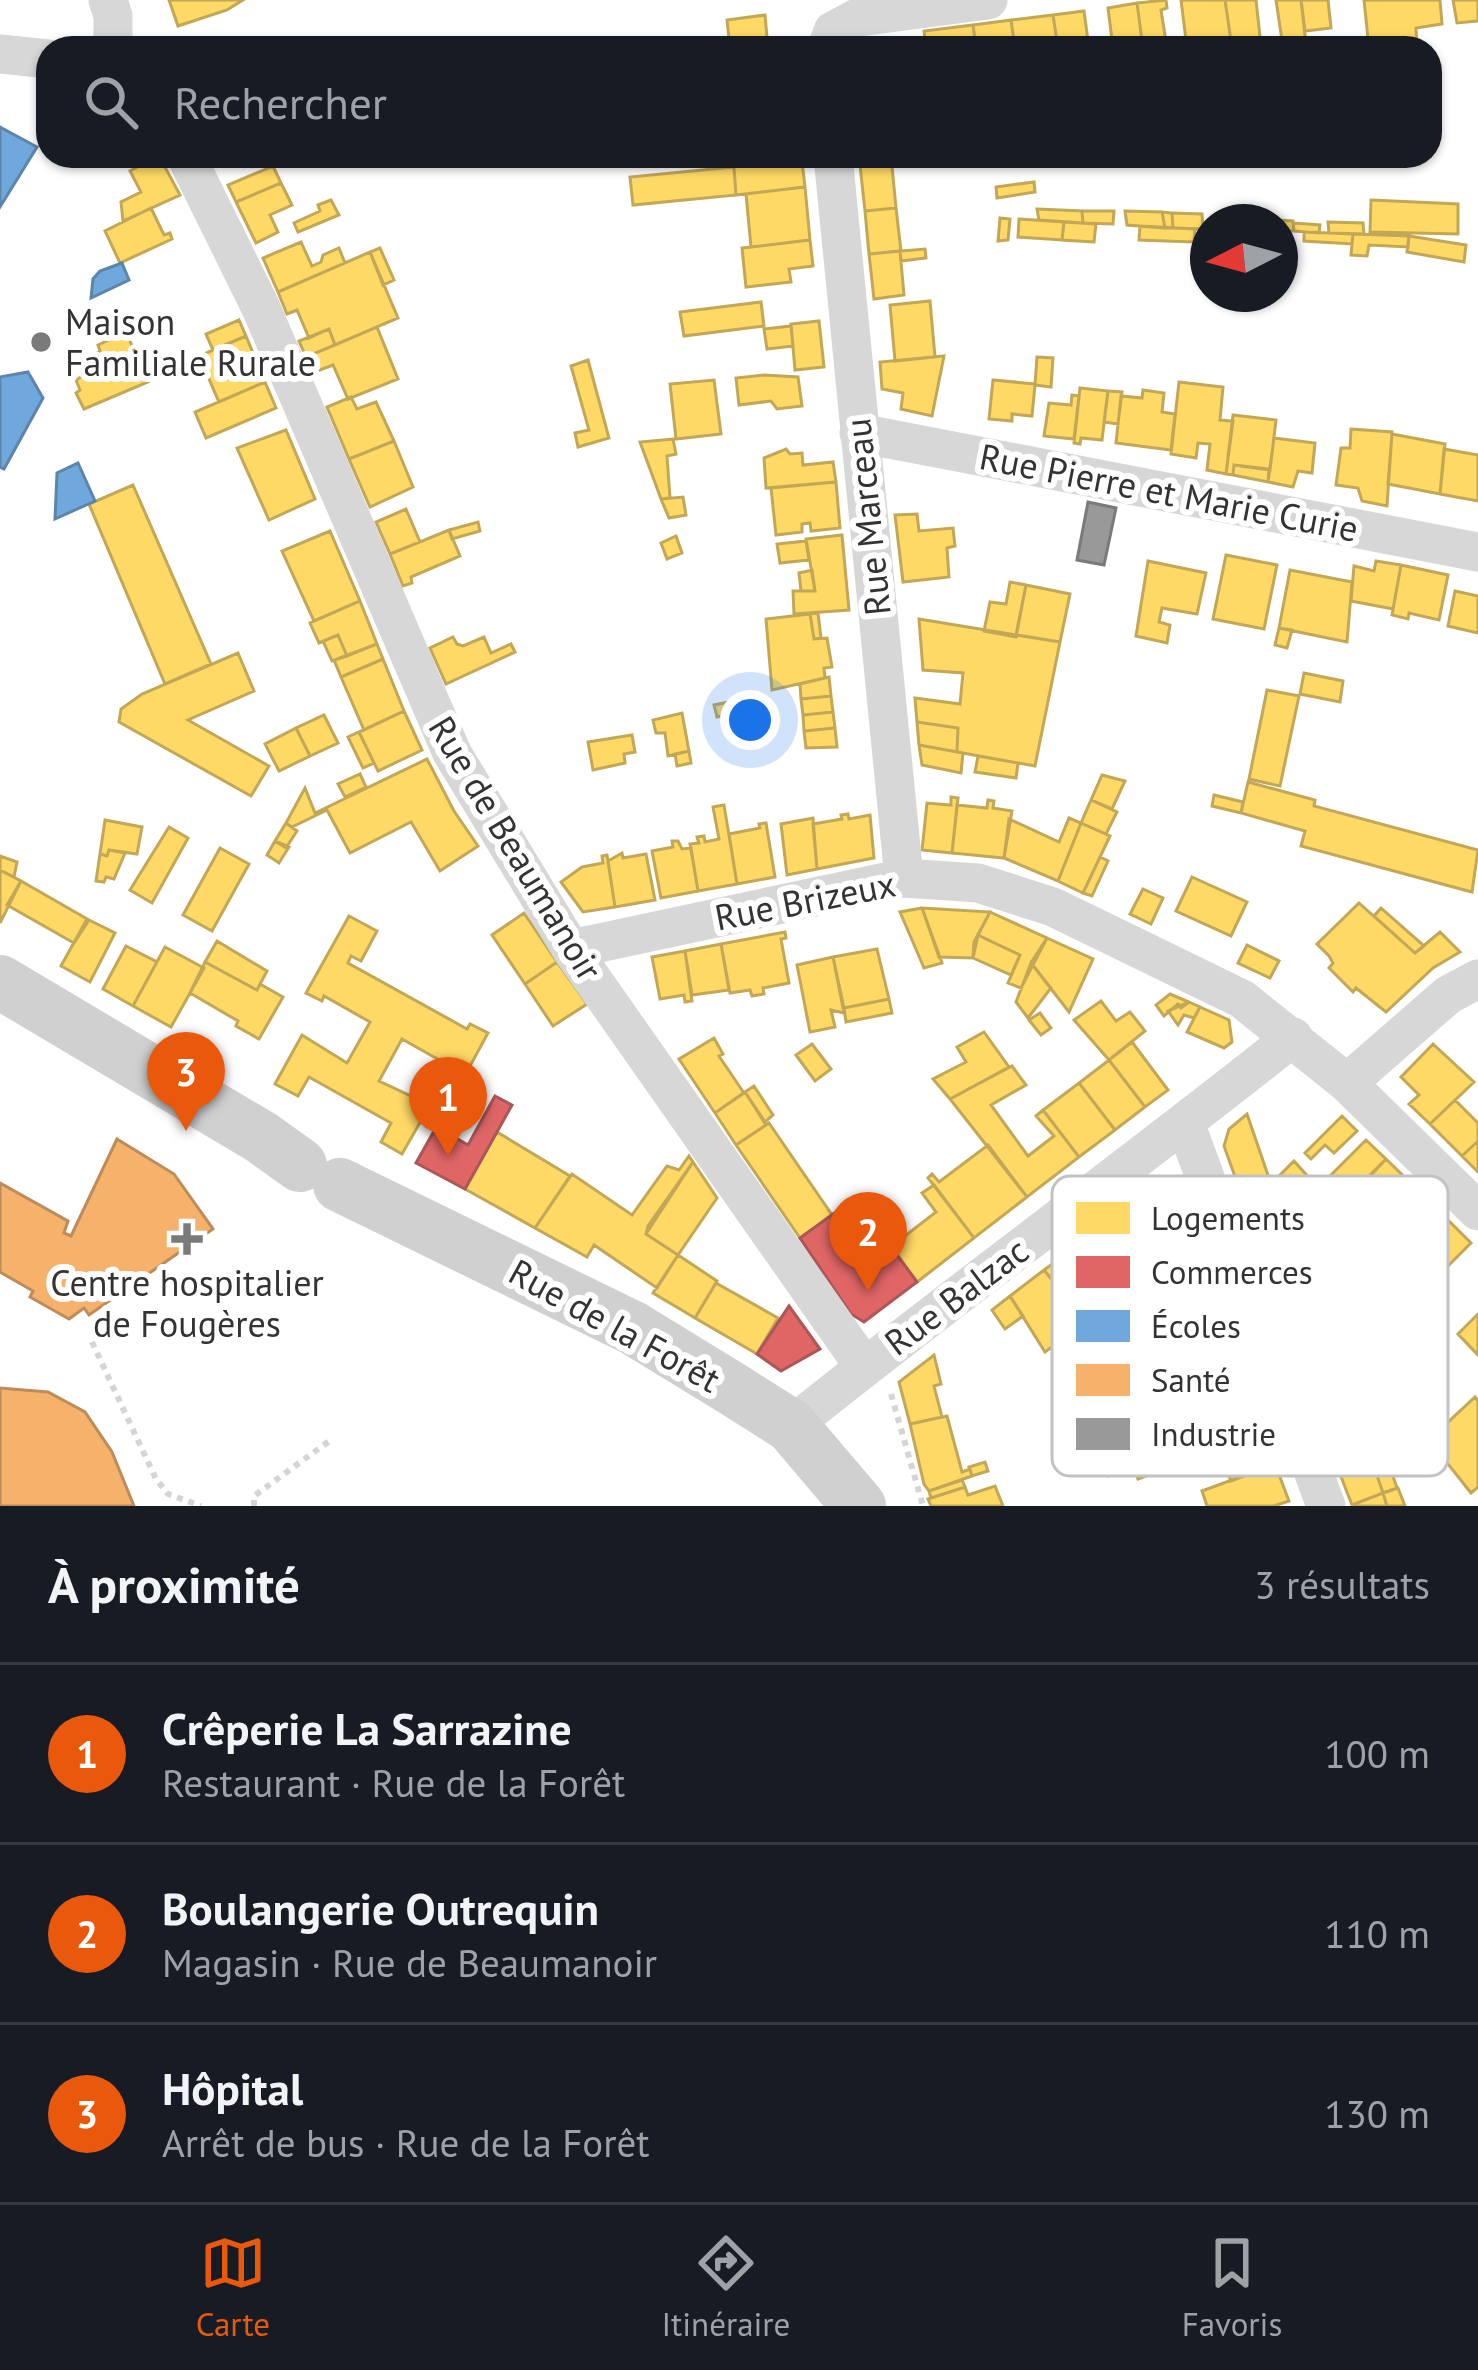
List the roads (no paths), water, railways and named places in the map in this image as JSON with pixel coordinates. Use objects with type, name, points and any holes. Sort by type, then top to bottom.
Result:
[{"type":"main road","name":"Rue de la Forêt","points":[[0,982],[320,1175],[633,1328],[791,1426],[859,1506]]},
{"type":"street","points":[[108,0],[112,36]]},
{"type":"street","points":[[831,36],[859,16],[988,0]]},
{"type":"street","points":[[0,54],[36,58]]},
{"type":"street","name":"Rue de Beaumanoir","points":[[192,168],[260,308],[452,753],[571,949],[872,1359]]},
{"type":"street","name":"Rue Marceau","points":[[834,168],[904,878]]},
{"type":"street","name":"Rue Pierre et Marie Curie","points":[[859,433],[1478,552]]},
{"type":"street","name":"Rue Brizeux","points":[[571,949],[904,878],[978,883],[1053,907],[1242,999],[1347,1083],[1442,1176]]},
{"type":"street","points":[[1347,1083],[1448,995],[1478,979]]},
{"type":"street","name":"Rue Balzac","points":[[1115,1176],[1293,1037]]},
{"type":"street","points":[[1185,1123],[1205,1176]]},
{"type":"street","name":"Rue Brizeux","points":[[1448,1182],[1478,1211]]},
{"type":"street","name":"Rue Balzac","points":[[791,1426],[1052,1223]]},
{"type":"street","points":[[1315,1476],[1326,1506]]},
{"type":"place","name":"Maison Familiale Rurale","points":[[41,342]]},
{"type":"place","name":"Hôpital","points":[[186,1131]]},
{"type":"place","name":"Crêperie La Sarrazine","points":[[448,1156]]},
{"type":"place","name":"Centre hospitalier de Fougères","points":[[187,1239]]},
{"type":"place","name":"Boulangerie Outrequin","points":[[868,1291]]}]
